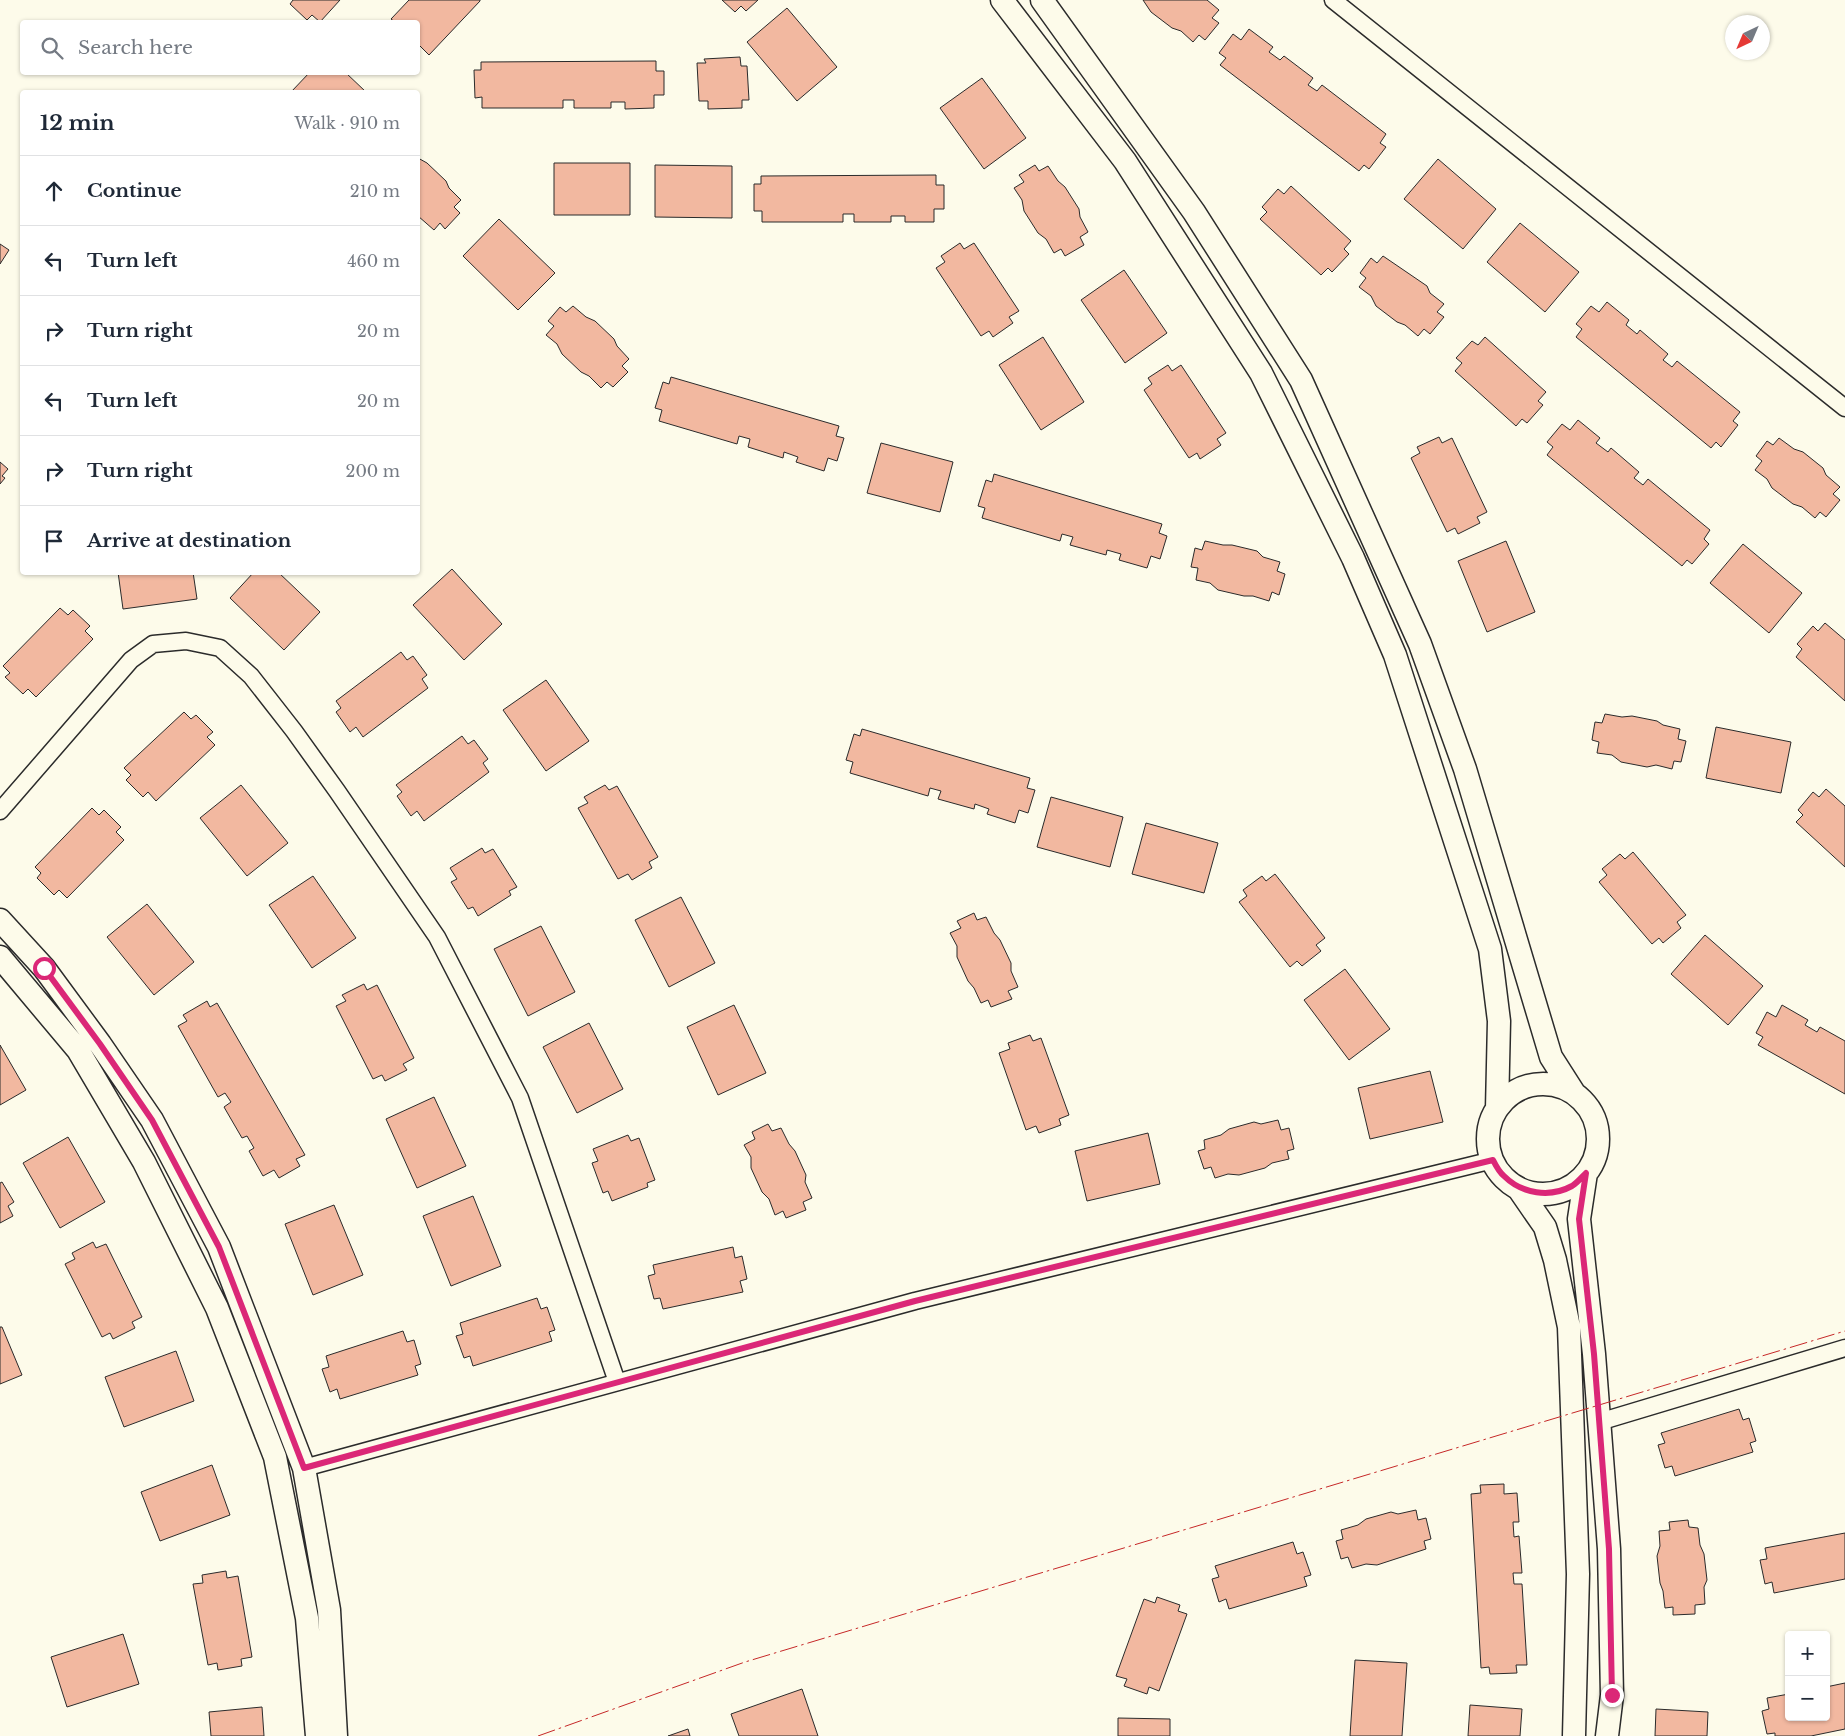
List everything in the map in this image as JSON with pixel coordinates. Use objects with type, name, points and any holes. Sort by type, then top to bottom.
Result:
[{"type":"street","points":[[1002,0],[1125,161],[1256,365],[1353,558],[1395,655],[1490,949],[1499,1021],[1497,1109]]},
{"type":"street","points":[[1042,0],[1194,212],[1301,380],[1420,644],[1465,769],[1551,1058],[1574,1093],[1587,1104],[1595,1120],[1599,1138],[1596,1157],[1586,1173],[1572,1186],[1555,1193],[1536,1193],[1518,1188]]},
{"type":"street","points":[[1333,0],[1845,408]]},
{"type":"street","points":[[0,812],[131,660],[153,644],[186,641],[220,648],[251,676],[337,791],[437,937],[520,1098],[617,1382]]},
{"type":"street","points":[[0,920],[44,968],[100,1044],[152,1120],[219,1247],[304,1468],[329,1610],[336,1736]]},
{"type":"street","points":[[0,957],[78,1050],[144,1162],[217,1308],[275,1457],[307,1618],[316,1736]]},
{"type":"street","points":[[1574,1093],[1558,1086],[1540,1084],[1523,1087],[1509,1096],[1497,1109],[1490,1125],[1488,1142],[1493,1160],[1503,1176],[1518,1188],[1545,1226],[1555,1260],[1569,1326],[1578,1574],[1574,1736]]},
{"type":"street","points":[[304,1468],[915,1301],[1493,1160]]},
{"type":"street","points":[[1586,1173],[1579,1219],[1594,1354],[1609,1549],[1612,1695],[1607,1736]]},
{"type":"street","points":[[1599,1422],[1845,1348]]},
{"type":"building","points":[[293,0],[340,0],[322,20],[318,20],[312,15],[307,20],[290,4]]},
{"type":"building","points":[[409,0],[480,0],[429,55],[420,46],[420,20],[391,19]]},
{"type":"building","points":[[722,0],[758,0],[746,11],[741,6],[735,12]]},
{"type":"building","points":[[1143,0],[1207,0],[1219,10],[1212,18],[1219,23],[1205,40],[1199,35],[1193,42],[1181,31],[1172,28],[1151,12]]},
{"type":"building","points":[[787,8],[837,67],[797,101],[747,42]]},
{"type":"building","points":[[1249,29],[1273,47],[1269,52],[1280,60],[1284,56],[1313,78],[1308,85],[1317,91],[1322,85],[1386,134],[1380,143],[1386,147],[1369,169],[1364,165],[1359,171],[1220,65],[1226,58],[1219,53],[1233,34],[1241,40]]},
{"type":"building","points":[[740,57],[741,66],[747,66],[749,100],[742,100],[742,108],[708,109],[708,101],[699,101],[697,63],[706,63],[704,59]]},
{"type":"building","points":[[656,61],[656,71],[664,71],[664,95],[654,95],[654,108],[625,109],[625,102],[611,102],[611,108],[574,108],[574,100],[563,100],[563,108],[482,108],[482,97],[475,98],[474,70],[481,70],[481,62]]},
{"type":"building","points":[[307,75],[348,75],[364,90],[293,90]]},
{"type":"building","points":[[982,78],[1026,138],[984,169],[940,108]]},
{"type":"building","points":[[420,159],[427,163],[446,181],[449,188],[461,200],[454,207],[460,213],[445,229],[440,223],[434,230],[420,218]]},
{"type":"building","points":[[1438,159],[1496,209],[1463,249],[1404,199]]},
{"type":"building","points":[[554,163],[630,163],[630,215],[554,215]]},
{"type":"building","points":[[655,165],[732,166],[732,218],[655,217]]},
{"type":"building","points":[[1035,165],[1039,171],[1048,166],[1058,181],[1065,187],[1079,209],[1080,217],[1088,232],[1080,237],[1084,245],[1065,256],[1061,249],[1054,253],[1046,239],[1038,233],[1024,211],[1022,200],[1014,188],[1024,182],[1019,175]]},
{"type":"building","points":[[936,175],[936,185],[944,185],[944,209],[934,209],[934,222],[905,222],[905,216],[891,216],[891,222],[854,222],[854,214],[843,214],[843,222],[762,222],[762,211],[754,211],[754,184],[761,184],[761,176]]},
{"type":"building","points":[[1291,186],[1351,241],[1344,249],[1349,254],[1332,272],[1328,268],[1321,275],[1260,219],[1267,212],[1262,207],[1278,189],[1284,194]]},
{"type":"building","points":[[499,219],[555,273],[518,310],[463,256]]},
{"type":"building","points":[[1520,223],[1579,272],[1545,312],[1487,262]]},
{"type":"building","points":[[960,243],[964,249],[974,243],[1019,311],[1009,317],[1013,323],[993,337],[989,331],[981,336],[936,268],[945,262],[941,256]]},
{"type":"building","points":[[0,244],[9,250],[0,264]]},
{"type":"building","points":[[1383,256],[1427,286],[1430,293],[1444,304],[1437,312],[1444,317],[1430,334],[1424,329],[1418,336],[1376,306],[1371,296],[1359,287],[1366,278],[1360,273],[1371,258],[1377,263]]},
{"type":"building","points":[[1124,270],[1167,333],[1125,363],[1081,300]]},
{"type":"building","points":[[1607,302],[1629,320],[1626,325],[1637,334],[1640,330],[1668,354],[1663,360],[1672,367],[1677,361],[1740,412],[1733,421],[1738,425],[1721,447],[1716,442],[1711,448],[1576,337],[1582,329],[1576,324],[1591,306],[1599,312]]},
{"type":"building","points":[[573,306],[586,317],[595,321],[614,339],[617,346],[629,359],[622,366],[628,372],[613,387],[607,382],[601,388],[562,354],[557,344],[546,335],[554,326],[548,321],[560,307],[566,312]]},
{"type":"building","points":[[1043,337],[1084,402],[1041,430],[999,365]]},
{"type":"building","points":[[1485,337],[1546,392],[1538,401],[1543,405],[1527,423],[1522,419],[1516,426],[1455,371],[1462,363],[1456,358],[1472,341],[1478,345]]},
{"type":"building","points":[[1168,365],[1172,371],[1181,365],[1226,433],[1217,439],[1221,445],[1200,459],[1197,453],[1189,458],[1144,390],[1152,384],[1148,378]]},
{"type":"building","points":[[671,377],[839,426],[836,436],[844,438],[837,461],[828,458],[824,471],[796,462],[798,457],[784,452],[783,458],[748,447],[750,439],[739,436],[737,444],[659,421],[662,410],[655,408],[663,382],[669,384]]},
{"type":"building","points":[[1578,420],[1600,438],[1596,443],[1608,452],[1611,448],[1639,472],[1634,478],[1643,485],[1648,479],[1710,530],[1704,539],[1709,544],[1692,564],[1687,560],[1682,566],[1547,455],[1553,447],[1547,442],[1562,424],[1570,430]]},
{"type":"building","points":[[1439,437],[1442,443],[1452,438],[1487,512],[1477,517],[1480,523],[1458,534],[1455,528],[1447,532],[1411,458],[1420,453],[1417,447]]},
{"type":"building","points":[[1779,438],[1794,449],[1803,452],[1823,468],[1826,475],[1840,487],[1833,494],[1840,500],[1826,517],[1820,512],[1815,518],[1802,507],[1793,504],[1772,488],[1767,479],[1755,470],[1762,461],[1756,456],[1767,441],[1773,445]]},
{"type":"building","points":[[881,443],[953,462],[940,512],[867,493]]},
{"type":"building","points":[[0,462],[8,469],[2,476],[5,478],[0,484]]},
{"type":"building","points":[[994,474],[1162,524],[1159,533],[1167,536],[1160,559],[1151,556],[1147,568],[1119,560],[1121,554],[1107,550],[1106,555],[1070,545],[1073,537],[1062,534],[1060,541],[982,518],[985,508],[978,506],[986,480],[992,482]]},
{"type":"building","points":[[1205,541],[1257,551],[1263,557],[1280,562],[1277,571],[1285,574],[1279,595],[1272,592],[1269,601],[1253,596],[1244,596],[1218,590],[1210,583],[1196,580],[1198,568],[1191,567],[1195,548],[1202,550]]},
{"type":"building","points":[[1506,541],[1535,612],[1487,632],[1458,561]]},
{"type":"building","points":[[1743,544],[1802,593],[1769,633],[1710,583]]},
{"type":"building","points":[[452,569],[502,624],[464,660],[413,605]]},
{"type":"building","points":[[118,575],[193,575],[197,599],[123,609]]},
{"type":"building","points":[[251,575],[281,575],[320,612],[284,650],[230,598]]},
{"type":"building","points":[[60,608],[68,615],[73,610],[90,626],[85,631],[93,639],[36,697],[28,689],[23,694],[5,677],[10,673],[3,666]]},
{"type":"building","points":[[1825,623],[1845,640],[1845,701],[1796,657],[1802,649],[1797,644],[1813,626],[1818,631]]},
{"type":"building","points":[[401,652],[407,660],[413,656],[427,675],[422,679],[428,688],[363,737],[356,727],[350,732],[336,712],[341,708],[336,701]]},
{"type":"building","points":[[546,680],[589,741],[546,771],[503,710]]},
{"type":"building","points":[[184,712],[191,719],[196,715],[213,732],[207,737],[215,745],[156,801],[148,792],[143,797],[126,780],[131,775],[124,768]]},
{"type":"building","points":[[1605,714],[1622,717],[1632,716],[1657,721],[1663,725],[1680,729],[1678,739],[1686,741],[1681,762],[1674,761],[1672,769],[1656,765],[1647,767],[1621,762],[1612,755],[1597,753],[1599,742],[1592,740],[1595,722],[1602,723]]},
{"type":"building","points":[[1716,727],[1791,742],[1781,793],[1706,778]]},
{"type":"building","points":[[862,729],[1030,778],[1027,788],[1035,790],[1028,813],[1019,810],[1015,823],[987,814],[989,809],[975,804],[974,809],[938,799],[941,791],[930,788],[928,796],[850,773],[853,762],[846,760],[854,734],[860,736]]},
{"type":"building","points":[[462,736],[468,744],[474,740],[488,759],[483,763],[489,772],[424,821],[417,811],[411,816],[397,796],[402,792],[396,785]]},
{"type":"building","points":[[241,785],[288,843],[247,876],[200,818]]},
{"type":"building","points":[[605,785],[609,790],[617,786],[658,857],[649,862],[652,868],[632,880],[628,874],[618,879],[578,808],[588,803],[584,797]]},
{"type":"building","points":[[1826,789],[1845,806],[1845,867],[1796,822],[1803,815],[1798,810],[1813,792],[1819,797]]},
{"type":"building","points":[[1051,797],[1123,817],[1110,867],[1037,847]]},
{"type":"building","points":[[92,808],[99,815],[104,810],[121,827],[116,832],[124,840],[67,898],[59,890],[54,895],[37,878],[41,873],[35,867]]},
{"type":"building","points":[[1146,823],[1218,843],[1204,893],[1132,874]]},
{"type":"building","points":[[482,848],[485,853],[493,849],[517,887],[509,891],[511,895],[478,916],[473,907],[468,909],[451,882],[457,879],[450,868]]},
{"type":"building","points":[[1633,852],[1686,915],[1677,922],[1681,928],[1663,943],[1659,938],[1652,944],[1599,882],[1607,875],[1602,869],[1620,854],[1625,859]]},
{"type":"building","points":[[1275,874],[1325,938],[1316,945],[1321,951],[1302,966],[1297,961],[1290,967],[1239,902],[1247,896],[1243,890],[1262,876],[1266,881]]},
{"type":"building","points":[[313,876],[356,938],[312,968],[269,905]]},
{"type":"building","points":[[681,897],[715,963],[669,987],[635,920]]},
{"type":"building","points":[[147,904],[194,962],[154,995],[107,937]]},
{"type":"building","points":[[974,913],[977,920],[986,917],[1000,940],[1011,963],[1011,971],[1018,987],[1008,991],[1012,999],[991,1007],[988,1000],[981,1003],[974,988],[968,981],[957,957],[957,946],[950,933],[961,928],[957,921]]},
{"type":"building","points":[[541,926],[575,992],[528,1016],[494,949]]},
{"type":"building","points":[[1705,935],[1763,986],[1728,1025],[1671,974]]},
{"type":"building","points":[[1345,969],[1390,1029],[1349,1060],[1304,1000]]},
{"type":"building","points":[[364,984],[367,990],[377,985],[414,1058],[403,1064],[407,1070],[385,1081],[382,1075],[373,1079],[336,1006],[346,1001],[342,995]]},
{"type":"building","points":[[207,1001],[210,1007],[217,1003],[305,1155],[296,1159],[300,1166],[279,1178],[274,1170],[263,1176],[249,1151],[254,1148],[247,1136],[242,1138],[224,1107],[231,1102],[225,1093],[218,1097],[178,1026],[187,1021],[183,1015]]},
{"type":"building","points":[[734,1005],[766,1073],[718,1095],[687,1027]]},
{"type":"building","points":[[1782,1005],[1808,1020],[1805,1025],[1817,1032],[1820,1027],[1845,1041],[1845,1094],[1758,1045],[1763,1037],[1756,1033],[1767,1012],[1776,1017]]},
{"type":"building","points":[[589,1023],[623,1089],[577,1113],[543,1047]]},
{"type":"building","points":[[1030,1035],[1033,1041],[1041,1038],[1069,1115],[1059,1119],[1061,1125],[1039,1133],[1036,1126],[1026,1130],[999,1053],[1010,1049],[1008,1043]]},
{"type":"building","points":[[0,1045],[26,1090],[0,1105]]},
{"type":"building","points":[[1430,1071],[1443,1122],[1370,1139],[1358,1088]]},
{"type":"building","points":[[434,1097],[466,1166],[417,1188],[386,1119]]},
{"type":"building","points":[[1278,1120],[1281,1130],[1289,1128],[1294,1149],[1287,1151],[1289,1159],[1239,1175],[1228,1174],[1215,1178],[1211,1167],[1204,1169],[1198,1151],[1205,1149],[1204,1140],[1221,1135],[1229,1129],[1254,1122],[1261,1124]]},
{"type":"building","points":[[768,1124],[772,1131],[781,1128],[795,1151],[806,1175],[805,1182],[812,1198],[803,1202],[806,1210],[786,1218],[783,1211],[775,1215],[769,1199],[762,1192],[751,1168],[751,1157],[744,1145],[755,1139],[752,1132]]},
{"type":"building","points":[[1148,1133],[1160,1184],[1087,1201],[1075,1151]]},
{"type":"building","points":[[628,1135],[631,1141],[639,1138],[655,1180],[647,1183],[648,1187],[612,1201],[608,1191],[603,1193],[592,1163],[598,1161],[593,1149]]},
{"type":"building","points":[[68,1137],[105,1202],[60,1228],[23,1163]]},
{"type":"building","points":[[2,1182],[14,1202],[8,1206],[13,1216],[0,1223],[0,1183]]},
{"type":"building","points":[[473,1196],[501,1266],[451,1286],[423,1216]]},
{"type":"building","points":[[334,1205],[363,1275],[313,1295],[285,1224]]},
{"type":"building","points":[[93,1242],[96,1248],[106,1244],[142,1317],[132,1322],[135,1328],[113,1339],[110,1333],[102,1337],[65,1264],[75,1259],[72,1253]]},
{"type":"building","points":[[733,1247],[735,1258],[742,1256],[747,1279],[740,1281],[743,1292],[663,1309],[660,1298],[654,1299],[648,1276],[655,1274],[653,1265]]},
{"type":"building","points":[[537,1298],[541,1309],[547,1307],[555,1330],[549,1332],[552,1341],[473,1366],[470,1356],[464,1358],[456,1336],[463,1334],[460,1323]]},
{"type":"building","points":[[0,1327],[2,1327],[22,1375],[0,1384]]},
{"type":"building","points":[[403,1331],[407,1342],[414,1340],[421,1364],[415,1366],[418,1375],[340,1399],[337,1389],[330,1392],[322,1369],[329,1367],[326,1356]]},
{"type":"building","points":[[176,1351],[194,1401],[124,1427],[105,1377]]},
{"type":"building","points":[[1739,1409],[1743,1420],[1749,1418],[1756,1441],[1750,1443],[1753,1452],[1675,1476],[1672,1466],[1665,1468],[1658,1445],[1665,1443],[1661,1433]]},
{"type":"building","points":[[212,1465],[230,1515],[160,1541],[141,1492]]},
{"type":"building","points":[[1504,1484],[1504,1494],[1517,1493],[1519,1522],[1513,1522],[1514,1537],[1519,1536],[1522,1573],[1513,1573],[1514,1584],[1522,1584],[1527,1665],[1516,1665],[1517,1673],[1490,1674],[1489,1667],[1481,1668],[1471,1494],[1481,1493],[1480,1485]]},
{"type":"building","points":[[1416,1510],[1418,1520],[1426,1518],[1431,1539],[1424,1541],[1426,1549],[1377,1565],[1366,1564],[1352,1568],[1348,1557],[1341,1559],[1336,1541],[1343,1539],[1341,1530],[1358,1525],[1366,1519],[1391,1512],[1398,1514]]},
{"type":"building","points":[[1688,1520],[1689,1527],[1698,1528],[1700,1545],[1704,1554],[1707,1580],[1704,1587],[1705,1604],[1695,1605],[1695,1614],[1673,1615],[1673,1607],[1665,1608],[1660,1583],[1657,1556],[1660,1546],[1659,1531],[1670,1530],[1669,1522]]},
{"type":"building","points":[[1845,1533],[1845,1579],[1774,1593],[1772,1582],[1765,1584],[1760,1560],[1767,1559],[1765,1548]]},
{"type":"building","points":[[1293,1542],[1297,1554],[1303,1552],[1311,1575],[1304,1577],[1307,1586],[1229,1609],[1226,1599],[1219,1602],[1212,1579],[1219,1577],[1215,1566]]},
{"type":"building","points":[[226,1571],[227,1578],[238,1576],[252,1657],[241,1659],[242,1666],[218,1670],[217,1663],[208,1665],[193,1584],[203,1583],[202,1575]]},
{"type":"building","points":[[1157,1597],[1180,1605],[1178,1611],[1187,1614],[1159,1691],[1149,1687],[1147,1694],[1124,1686],[1127,1679],[1116,1676],[1144,1599],[1155,1603]]},
{"type":"building","points":[[123,1634],[139,1684],[67,1707],[51,1657]]},
{"type":"building","points":[[1355,1660],[1407,1663],[1402,1736],[1350,1736]]},
{"type":"building","points":[[1845,1683],[1845,1729],[1811,1736],[1775,1736],[1775,1733],[1767,1734],[1762,1711],[1769,1709],[1767,1698],[1785,1695],[1785,1721],[1830,1721],[1830,1686]]},
{"type":"building","points":[[802,1689],[818,1736],[739,1736],[731,1714]]},
{"type":"building","points":[[1470,1705],[1522,1709],[1520,1736],[1468,1736]]},
{"type":"building","points":[[262,1707],[264,1736],[211,1736],[209,1712]]},
{"type":"building","points":[[1656,1709],[1708,1712],[1707,1736],[1655,1736]]},
{"type":"building","points":[[1118,1718],[1170,1719],[1170,1736],[1118,1736]]},
{"type":"building","points":[[688,1729],[690,1736],[668,1736]]},
{"type":"power","points":[[538,1736],[745,1662],[1845,1331]]},
{"type":"route","points":[[44,968],[100,1044],[152,1120],[219,1247],[304,1468],[915,1301],[1493,1160],[1503,1176],[1518,1188],[1536,1193],[1555,1193],[1572,1186],[1586,1173],[1579,1219],[1594,1354],[1609,1549],[1612,1695]]}]
